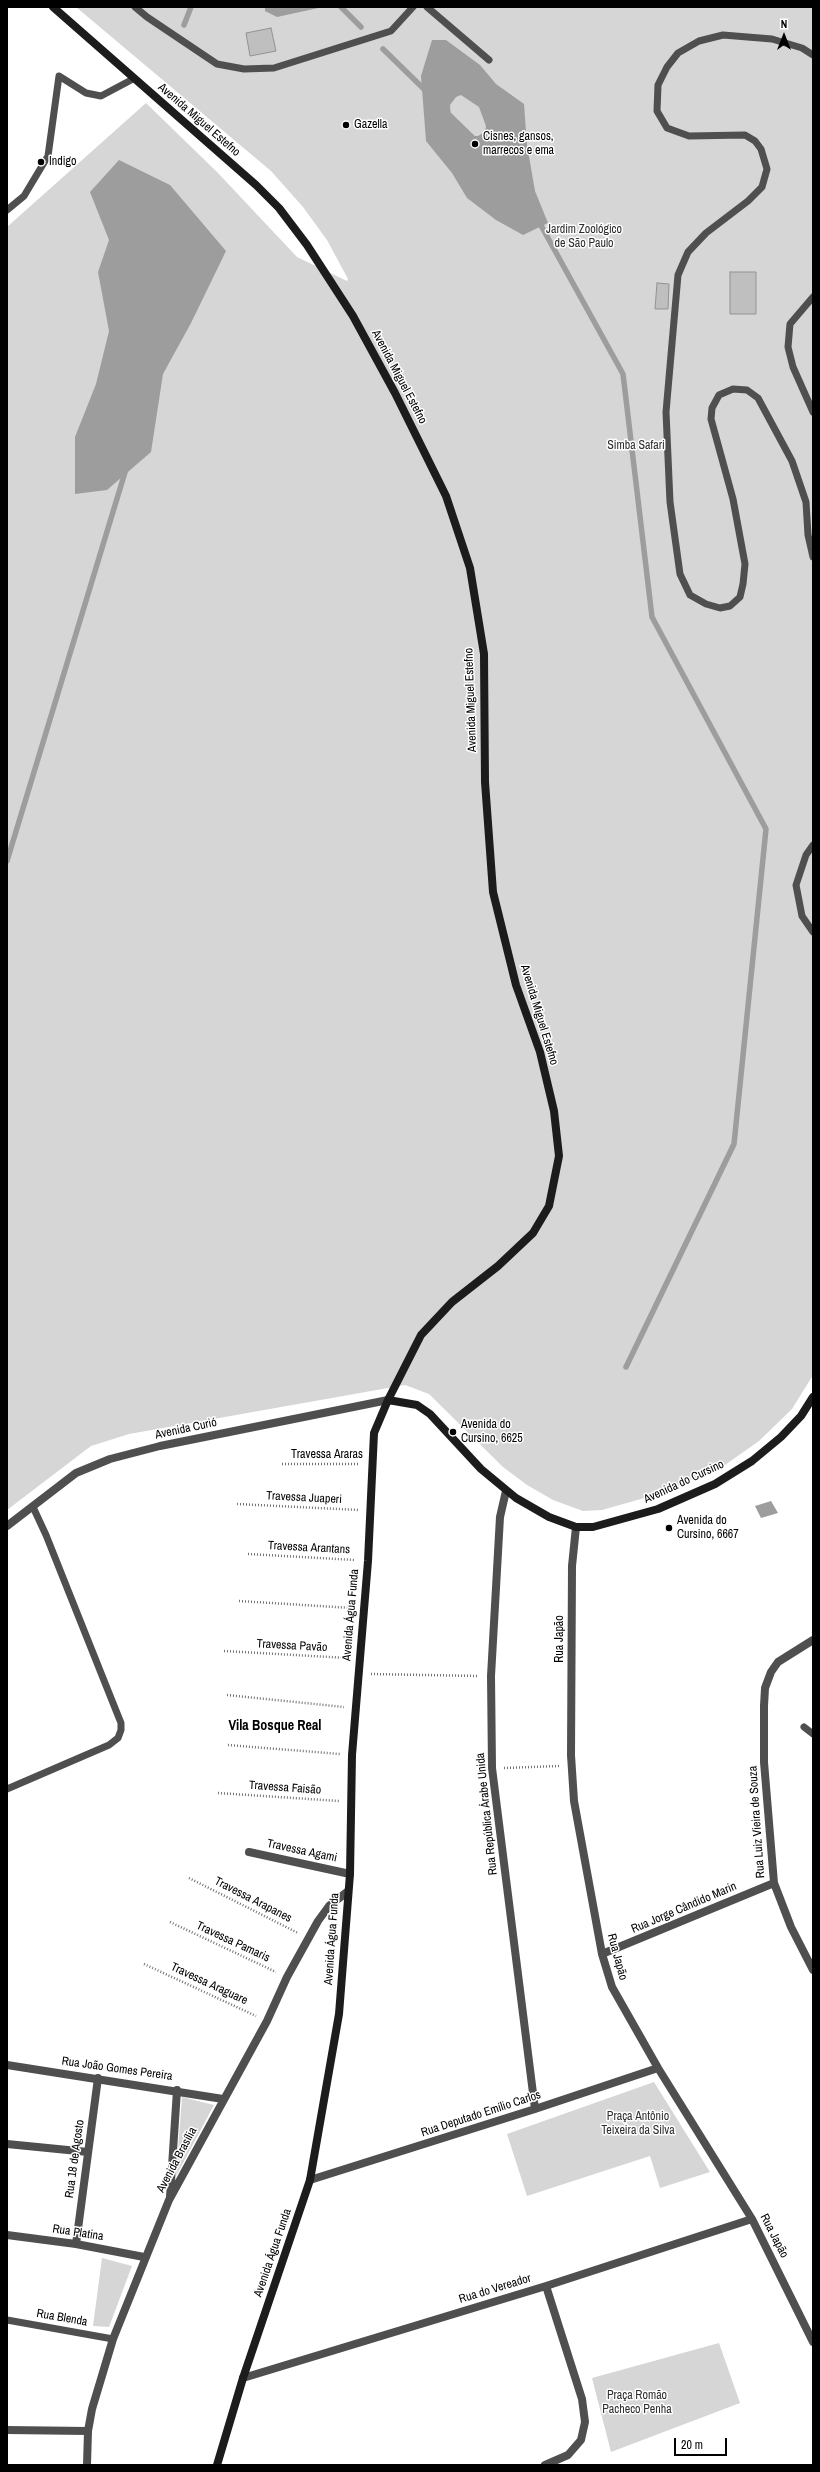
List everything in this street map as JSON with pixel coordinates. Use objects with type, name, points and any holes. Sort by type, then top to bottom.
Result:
[{"type":"main road","name":"Avenida Miguel Estefno","points":[[53,7],[133,79],[256,185],[279,208],[307,245],[353,316],[395,393],[446,496],[470,568],[484,654],[485,782],[493,892],[516,985],[540,1052],[554,1111],[559,1156],[549,1206],[533,1233],[498,1266],[452,1302],[421,1335],[388,1400]]},
{"type":"main road","name":"Avenida do Cursino","points":[[388,1400],[417,1405],[430,1414],[481,1469],[506,1491],[549,1517],[576,1527],[593,1527],[658,1509],[715,1484],[752,1461],[781,1437],[801,1416],[813,1397]]},
{"type":"main road","name":"Avenida Água Funda","points":[[217,2465],[243,2378],[310,2180],[339,2014],[347,1892],[350,1874],[352,1755],[368,1561],[369,1511],[374,1433],[388,1400]]},
{"type":"street","name":"Avenida Curió","points":[[7,1526],[76,1473],[110,1459],[160,1446],[388,1400]]},
{"type":"street","name":"Rua República Árabe Unida","points":[[506,1491],[500,1517],[491,1676],[492,1768],[535,2109]]},
{"type":"street","name":"Rua Japão","points":[[576,1527],[572,1566],[572,1765],[574,1801],[602,1954],[612,1987],[658,2068],[752,2219],[813,2342]]},
{"type":"street","name":"Rua Luiz Vieira de Souza","points":[[813,1640],[778,1662],[770,1672],[765,1688],[764,1762],[774,1883],[791,1927],[813,1970]]},
{"type":"street","name":"Travessa Agami","points":[[249,1852],[350,1874]]},
{"type":"street","name":"Rua Jorge Cândido Marin","points":[[602,1954],[774,1883]]},
{"type":"street","name":"Avenida Brasília","points":[[87,2465],[88,2431],[92,2409],[113,2339],[144,2257],[169,2200],[267,2021],[287,1977],[318,1922],[329,1906],[347,1892]]},
{"type":"street","name":"Rua João Gomes Pereira","points":[[7,2065],[178,2090],[223,2099]]},
{"type":"street","name":"Rua Deputado Emílio Carlos","points":[[310,2180],[535,2109],[658,2068]]},
{"type":"street","name":"Rua 18 de Agosto","points":[[76,2244],[98,2078]]},
{"type":"street","points":[[169,2200],[178,2090]]},
{"type":"street","points":[[7,2144],[88,2152]]},
{"type":"street","name":"Rua do Vereador","points":[[243,2378],[546,2286],[752,2219]]},
{"type":"street","name":"Rua Platina","points":[[7,2235],[76,2244],[144,2257]]},
{"type":"street","points":[[545,2465],[568,2455],[581,2440],[585,2422],[582,2399],[546,2286]]},
{"type":"street","points":[[7,2430],[88,2431]]},
{"type":"lane","points":[[136,7],[147,17],[217,64],[244,69],[274,68],[391,31],[413,7]]},
{"type":"lane","points":[[427,7],[489,60]]},
{"type":"lane","points":[[813,55],[802,48],[772,39],[723,35],[699,41],[678,53],[667,67],[658,85],[657,111],[667,128],[689,136],[745,135],[755,141],[761,149],[767,168],[762,186],[748,201],[706,233],[688,252],[678,275],[666,412],[670,502],[680,574],[690,595],[706,604],[720,608],[730,606],[740,597],[745,564],[733,499],[711,419],[712,408],[719,395],[733,389],[747,390],[758,398],[792,461],[806,502],[808,535],[813,557]]},
{"type":"lane","points":[[7,210],[24,196],[48,156],[59,76],[86,93],[101,96],[133,79]]},
{"type":"lane","points":[[813,297],[790,324],[788,347],[793,367],[813,412]]},
{"type":"lane","points":[[813,845],[806,855],[796,885],[802,916],[813,932]]},
{"type":"lane","points":[[7,1789],[109,1745],[118,1738],[121,1730],[121,1723],[108,1688],[46,1535],[33,1507]]},
{"type":"lane","points":[[804,1727],[813,1734]]},
{"type":"lane","name":"Rua Blenda","points":[[7,2320],[113,2339]]},
{"type":"path","name":"Travessa Araras","points":[[282,1464],[372,1464]]},
{"type":"path","name":"Travessa Juaperi","points":[[237,1504],[369,1511]]},
{"type":"path","name":"Travessa Arantans","points":[[248,1554],[368,1561]]},
{"type":"path","points":[[239,1601],[364,1609]]},
{"type":"path","name":"Travessa Pavão","points":[[224,1651],[360,1658]]},
{"type":"path","points":[[359,1674],[491,1676]]},
{"type":"path","points":[[227,1695],[356,1709]]},
{"type":"path","points":[[228,1745],[352,1755]]},
{"type":"path","points":[[492,1768],[572,1765]]},
{"type":"path","name":"Travessa Faisão","points":[[218,1793],[351,1801]]},
{"type":"path","name":"Travessa Arapanes","points":[[189,1878],[309,1939]]},
{"type":"path","name":"Travessa Pamaris","points":[[170,1922],[287,1977]]},
{"type":"path","name":"Travessa Araguare","points":[[144,1964],[267,2021]]},
{"type":"green space","points":[[76,7],[813,7],[813,1375],[792,1409],[759,1441],[725,1465],[662,1493],[602,1510],[583,1511],[553,1500],[527,1485],[503,1467],[429,1394],[405,1385],[129,1434],[91,1446],[7,1510],[7,227],[146,103],[218,173],[297,257],[347,281],[348,279],[327,240],[303,207],[271,171]]},
{"type":"green space","name":"Praça Antônio Teixeira da Silva","points":[[654,2082],[710,2172],[660,2188],[650,2156],[527,2196],[507,2134]]},
{"type":"green space","points":[[182,2097],[214,2105],[176,2176]]},
{"type":"green space","points":[[102,2258],[132,2266],[109,2327],[93,2326]]},
{"type":"green space","name":"Praça Romão Pacheco Penha","points":[[719,2343],[740,2403],[611,2452],[592,2378]]},
{"type":"shaded area","points":[[265,7],[323,7],[277,17],[265,11]]},
{"type":"shaded area","points":[[432,40],[446,40],[480,65],[496,84],[524,104],[527,145],[535,191],[548,223],[523,235],[496,220],[467,198],[452,173],[426,141],[421,76]],"holes":[[[461,95],[479,107],[486,126],[485,132],[478,136],[467,136],[451,119],[450,105],[456,97]]]},
{"type":"shaded area","points":[[119,160],[170,185],[226,251],[191,323],[163,374],[151,452],[107,490],[75,494],[75,437],[96,384],[109,331],[98,272],[109,240],[90,192]]},
{"type":"shaded area","points":[[771,1501],[778,1513],[761,1518],[755,1506]]},
{"type":"building","points":[[271,28],[276,51],[250,56],[246,33]]},
{"type":"building","points":[[730,272],[756,272],[756,314],[730,314]]},
{"type":"building","points":[[657,283],[669,284],[668,309],[655,309]]},
{"type":"waterway","points":[[184,25],[191,7]]},
{"type":"waterway","points":[[341,7],[361,27]]},
{"type":"waterway","points":[[383,49],[427,92]]},
{"type":"waterway","points":[[444,110],[477,142]]},
{"type":"waterway","points":[[538,220],[623,374],[652,617],[766,829],[734,1144],[626,1367]]},
{"type":"waterway","points":[[7,861],[126,469]]},
{"type":"place","name":"Gazella","points":[[346,125]]},
{"type":"place","name":"Cisnes, gansos, marrecos e ema","points":[[475,144]]},
{"type":"place","name":"Indigo","points":[[41,162]]},
{"type":"place","name":"Avenida do Cursino, 6625","points":[[453,1432]]},
{"type":"place","name":"Avenida do Cursino, 6667","points":[[669,1528]]},
{"type":"district","name":"Vila Bosque Real","points":[[275,1726]]},
{"type":"park label","name":"Jardim Zoológico de São Paulo","points":[[584,237]]},
{"type":"park label","name":"Simba Safari","points":[[636,446]]}]
